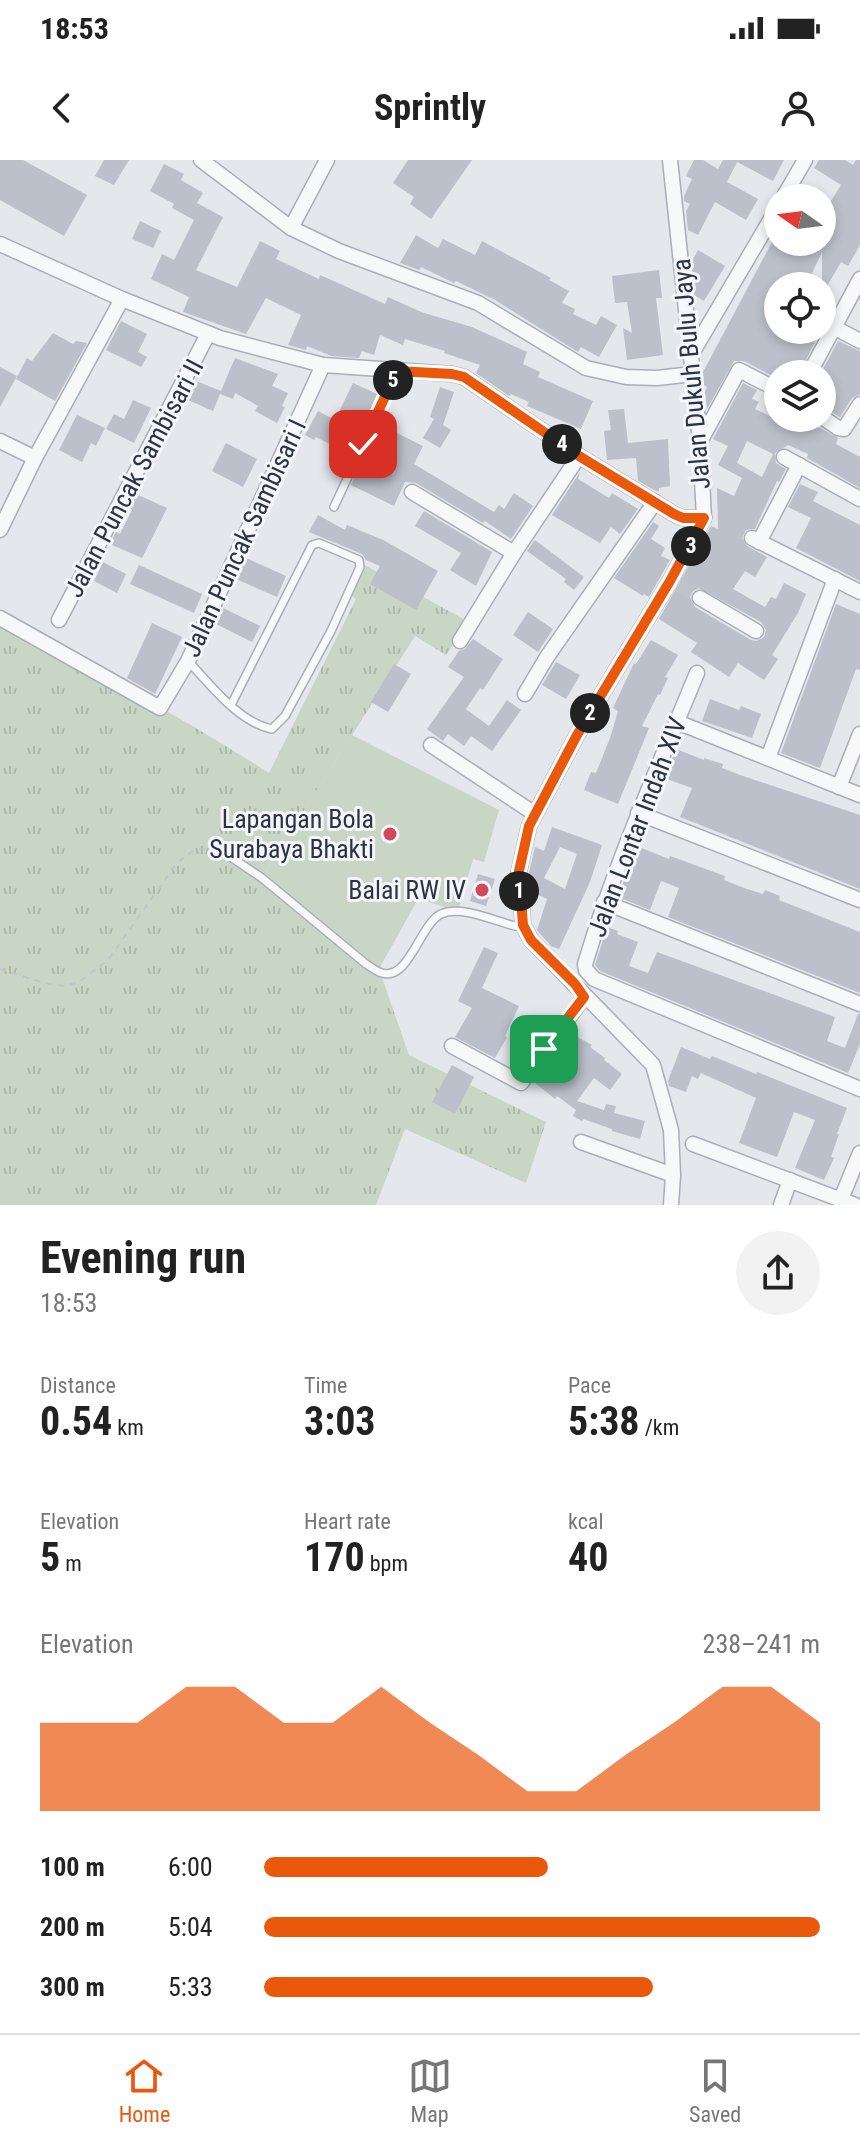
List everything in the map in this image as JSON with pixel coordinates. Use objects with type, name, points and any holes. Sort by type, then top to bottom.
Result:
[{"type":"street","points":[[201,160],[291,228],[339,251],[478,303],[586,368],[626,377],[693,374]]},
{"type":"street","points":[[291,228],[327,160]]},
{"type":"street","name":"Jalan Dukuh Bulu Jaya","points":[[523,925],[519,871],[529,826],[577,735],[675,583],[704,518],[700,441],[670,160]]},
{"type":"street","points":[[791,184],[805,160]]},
{"type":"street","points":[[691,355],[764,231]]},
{"type":"street","points":[[0,244],[208,334],[323,365],[464,377],[579,456],[655,502],[683,518],[704,518]]},
{"type":"street","points":[[836,313],[860,279]]},
{"type":"street","points":[[0,530],[35,458],[122,299]]},
{"type":"street","points":[[836,328],[860,341]]},
{"type":"street","name":"Jalan Puncak Sambisari II","points":[[59,620],[208,334]]},
{"type":"street","name":"Jalan Puncak Sambisari I","points":[[0,618],[160,708],[188,661],[323,365]]},
{"type":"street","points":[[700,441],[739,370],[764,383]]},
{"type":"street","points":[[836,427],[844,429],[860,404]]},
{"type":"street","points":[[0,441],[35,458]]},
{"type":"street","points":[[460,641],[579,456]]},
{"type":"street","points":[[784,457],[860,499]]},
{"type":"street","points":[[799,465],[755,540],[860,592]]},
{"type":"street","points":[[412,492],[514,553]]},
{"type":"street","points":[[525,694],[547,657],[655,502]]},
{"type":"street","points":[[768,758],[835,579]]},
{"type":"street","points":[[700,598],[756,631]]},
{"type":"street","name":"Jalan Lontar Indah XIV","points":[[697,673],[604,902],[585,964],[586,970],[594,979],[860,1089]]},
{"type":"street","points":[[677,722],[860,795]]},
{"type":"street","points":[[839,787],[860,734]]},
{"type":"street","points":[[431,745],[535,814]]},
{"type":"street","points":[[638,813],[860,900]]},
{"type":"street","points":[[604,902],[860,1004]]},
{"type":"street","points":[[523,925],[531,940],[653,1065],[671,1130],[671,1205]]},
{"type":"street","points":[[452,1046],[521,1083],[584,997]]},
{"type":"street","points":[[581,1142],[673,1175]]},
{"type":"street","points":[[693,1144],[848,1202],[860,1153]]},
{"type":"street","points":[[781,1205],[790,1180]]},
{"type":"lane","points":[[334,507],[397,371]]},
{"type":"lane","points":[[188,661],[231,705],[247,719],[272,729],[278,725],[331,631],[360,567],[359,560],[319,543],[312,545],[231,705]]},
{"type":"lane","points":[[222,851],[262,878],[366,964],[383,974],[393,973],[408,959],[429,923],[438,915],[460,912],[515,926],[523,925]]},
{"type":"path","points":[[0,969],[44,983],[65,986],[79,982],[108,960],[186,854],[211,847],[222,851]]},
{"type":"green space","points":[[365,565],[469,622],[446,655],[415,636],[260,880],[379,969],[409,1055],[546,1122],[526,1183],[405,1129],[376,1205],[0,1205],[0,626],[137,695],[269,773],[356,599],[350,595]]},
{"type":"green space","name":"Lapangan Bola Surabaya Bhakti","points":[[352,735],[499,810],[484,862],[473,859],[458,911],[418,899],[379,969],[260,880]]},
{"type":"building","points":[[0,160],[23,160],[87,195],[64,236],[0,200]]},
{"type":"building","points":[[104,160],[129,160],[114,185],[95,176]]},
{"type":"building","points":[[408,160],[472,160],[431,219],[410,204],[414,197],[393,183]]},
{"type":"building","points":[[694,160],[703,160],[718,169],[723,160],[784,160],[773,181],[737,162],[727,182],[758,199],[746,220],[715,202],[698,235],[688,230],[686,211],[690,204],[684,201],[692,179],[686,176]]},
{"type":"building","points":[[819,160],[845,160],[853,165],[860,160],[860,245],[848,266],[841,262],[835,272],[822,272],[822,256],[836,256],[836,193],[841,185],[814,168]]},
{"type":"building","points":[[164,164],[184,174],[181,180],[203,193],[197,203],[223,217],[196,270],[237,287],[260,241],[280,251],[276,259],[319,279],[320,275],[385,304],[388,297],[421,312],[472,327],[527,352],[523,364],[540,372],[538,377],[593,401],[581,429],[527,406],[529,402],[511,394],[509,396],[476,373],[480,365],[405,339],[403,345],[380,335],[374,355],[362,351],[359,358],[331,356],[307,346],[306,350],[288,345],[301,315],[266,298],[246,334],[183,312],[189,297],[151,279],[162,254],[174,260],[194,220],[150,191]]},
{"type":"building","points":[[140,221],[161,231],[153,248],[132,239]]},
{"type":"building","points":[[416,235],[438,248],[443,239],[475,255],[482,241],[569,291],[562,303],[575,309],[573,314],[596,325],[601,316],[617,325],[599,357],[581,347],[578,352],[495,300],[421,267],[419,270],[400,263]]},
{"type":"building","points":[[698,250],[725,266],[704,301],[694,295],[691,263]]},
{"type":"building","points":[[765,256],[820,256],[813,272],[764,272],[764,344],[814,344],[806,360],[764,360],[764,372],[744,361],[734,361],[707,409],[703,372]]},
{"type":"building","points":[[659,270],[662,298],[656,298],[663,355],[627,360],[623,328],[632,333],[627,302],[615,303],[612,276]]},
{"type":"building","points":[[121,321],[147,334],[138,352],[147,357],[141,367],[106,350]]},
{"type":"building","points":[[53,333],[73,344],[76,341],[87,343],[55,401],[16,379],[27,358],[32,361]]},
{"type":"building","points":[[838,341],[860,351],[860,394],[852,398],[840,417],[836,415],[836,360],[828,360]]},
{"type":"building","points":[[235,358],[278,374],[272,386],[288,393],[277,423],[255,411],[258,406],[235,393],[233,399],[220,394],[213,411],[188,400],[196,381],[221,391]]},
{"type":"building","points":[[0,367],[17,376],[0,407]]},
{"type":"building","points":[[353,383],[377,394],[351,455],[316,437],[314,440],[305,435],[318,411],[335,420]]},
{"type":"building","points":[[743,383],[757,390],[752,399],[759,402],[755,409],[764,413],[764,432],[827,432],[838,438],[836,444],[860,457],[860,488],[807,458],[808,454],[788,445],[775,453],[776,463],[786,469],[777,481],[755,529],[746,530],[742,538],[747,546],[767,557],[755,577],[745,571],[733,589],[765,607],[771,597],[776,599],[784,583],[806,594],[772,655],[778,659],[764,680],[738,663],[729,677],[691,652],[697,643],[659,619],[711,526],[718,529],[717,488],[734,496],[742,478],[718,465],[728,446],[713,439]],"holes":[[[747,441],[773,454],[762,477],[737,463]],[[699,588],[761,622],[766,630],[764,637],[751,640],[695,607],[690,597]]]},
{"type":"building","points":[[440,387],[454,392],[443,425],[451,430],[440,448],[423,438],[434,419],[430,417]]},
{"type":"building","points":[[133,400],[151,408],[134,443],[106,429],[114,414],[124,419]]},
{"type":"building","points":[[624,409],[628,443],[668,439],[670,486],[656,491],[638,481],[636,458],[607,460],[604,431],[611,430],[608,410]]},
{"type":"building","points":[[77,415],[105,428],[96,446],[91,443],[82,462],[59,450]]},
{"type":"building","points":[[379,424],[423,446],[414,464],[494,512],[499,505],[504,509],[514,493],[533,506],[511,539],[416,483],[405,482],[394,506],[351,485]]},
{"type":"building","points":[[226,443],[257,459],[243,487],[212,471]]},
{"type":"building","points":[[580,472],[578,479],[609,498],[612,493],[638,509],[620,534],[611,527],[600,543],[552,515]]},
{"type":"building","points":[[800,484],[818,492],[813,501],[860,525],[860,581],[796,548],[811,518],[788,507]]},
{"type":"building","points":[[136,494],[167,508],[142,558],[110,544],[116,532],[120,534]]},
{"type":"building","points":[[424,511],[492,552],[476,586],[450,570],[461,553],[415,526]]},
{"type":"building","points":[[318,515],[345,530],[347,525],[383,540],[438,571],[416,610],[370,584],[380,566],[366,560],[362,554],[309,532]]},
{"type":"building","points":[[653,522],[659,526],[651,539],[665,548],[661,556],[670,560],[649,597],[614,578]]},
{"type":"building","points":[[535,540],[584,577],[574,590],[564,582],[566,579],[527,551]]},
{"type":"building","points":[[246,558],[286,576],[277,597],[236,579]]},
{"type":"building","points":[[103,562],[126,574],[117,593],[94,581]]},
{"type":"building","points":[[139,565],[202,594],[194,613],[130,584]]},
{"type":"building","points":[[836,604],[860,614],[860,670],[856,669],[820,768],[781,753]]},
{"type":"building","points":[[223,608],[260,626],[252,642],[216,624]]},
{"type":"building","points":[[528,612],[553,629],[538,652],[513,635]]},
{"type":"building","points":[[152,623],[182,637],[155,694],[127,678]]},
{"type":"building","points":[[473,639],[503,659],[466,709],[489,726],[507,700],[521,710],[492,751],[471,736],[464,746],[448,734],[443,741],[427,729],[464,677],[448,667],[459,651]]},
{"type":"building","points":[[651,640],[678,655],[642,726],[649,728],[618,804],[584,790],[591,772],[596,773],[610,738],[618,711],[613,708],[634,663]]},
{"type":"building","points":[[556,662],[580,675],[566,699],[542,685]]},
{"type":"building","points":[[394,664],[411,674],[388,712],[371,702]]},
{"type":"building","points":[[710,699],[761,714],[752,738],[702,721]]},
{"type":"building","points":[[676,749],[723,764],[722,768],[740,775],[860,815],[860,889],[680,817],[692,788],[664,778]]},
{"type":"building","points":[[552,827],[602,845],[590,882],[559,949],[551,946],[537,930],[547,899],[530,891],[529,873],[535,847],[544,851]],"holes":[[[560,847],[577,854],[565,889],[544,878]]]},
{"type":"building","points":[[637,846],[725,876],[724,880],[747,889],[763,894],[765,890],[780,896],[779,900],[860,932],[860,993],[668,917],[679,888],[661,881],[650,910],[618,897]]},
{"type":"building","name":"Balai RW IV","points":[[478,874],[495,879],[486,906],[470,901]]},
{"type":"building","points":[[607,927],[638,942],[629,966],[648,973],[657,952],[835,1017],[827,1041],[845,1048],[860,1014],[860,1044],[848,1073],[600,971],[595,965]]},
{"type":"building","points":[[484,947],[498,953],[482,988],[519,1006],[495,1058],[455,1037],[472,1008],[458,1001]]},
{"type":"building","points":[[570,1033],[592,1045],[590,1047],[622,1074],[610,1090],[594,1078],[577,1101],[604,1110],[606,1104],[616,1106],[614,1113],[645,1121],[640,1139],[582,1121],[573,1116],[576,1110],[557,1096],[555,1099],[534,1082]]},
{"type":"building","points":[[681,1047],[757,1072],[847,1108],[831,1157],[834,1158],[824,1180],[795,1168],[815,1120],[794,1112],[777,1157],[739,1143],[756,1098],[701,1073],[698,1079],[692,1076],[686,1092],[669,1086],[668,1081]]},
{"type":"building","points":[[452,1065],[474,1077],[455,1114],[432,1102]]},
{"type":"tunnel","points":[[680,586],[700,598]]},
{"type":"place","name":"Lapangan Bola Surabaya Bhakti","points":[[390,834]]},
{"type":"place","name":"Balai RW IV","points":[[482,890]]},
{"type":"route","points":[[363,444],[397,371],[456,375],[464,377],[579,456],[674,514],[683,518],[704,518],[670,581],[577,735],[529,826],[519,871],[523,925],[531,940],[584,997],[544,1049]]}]
